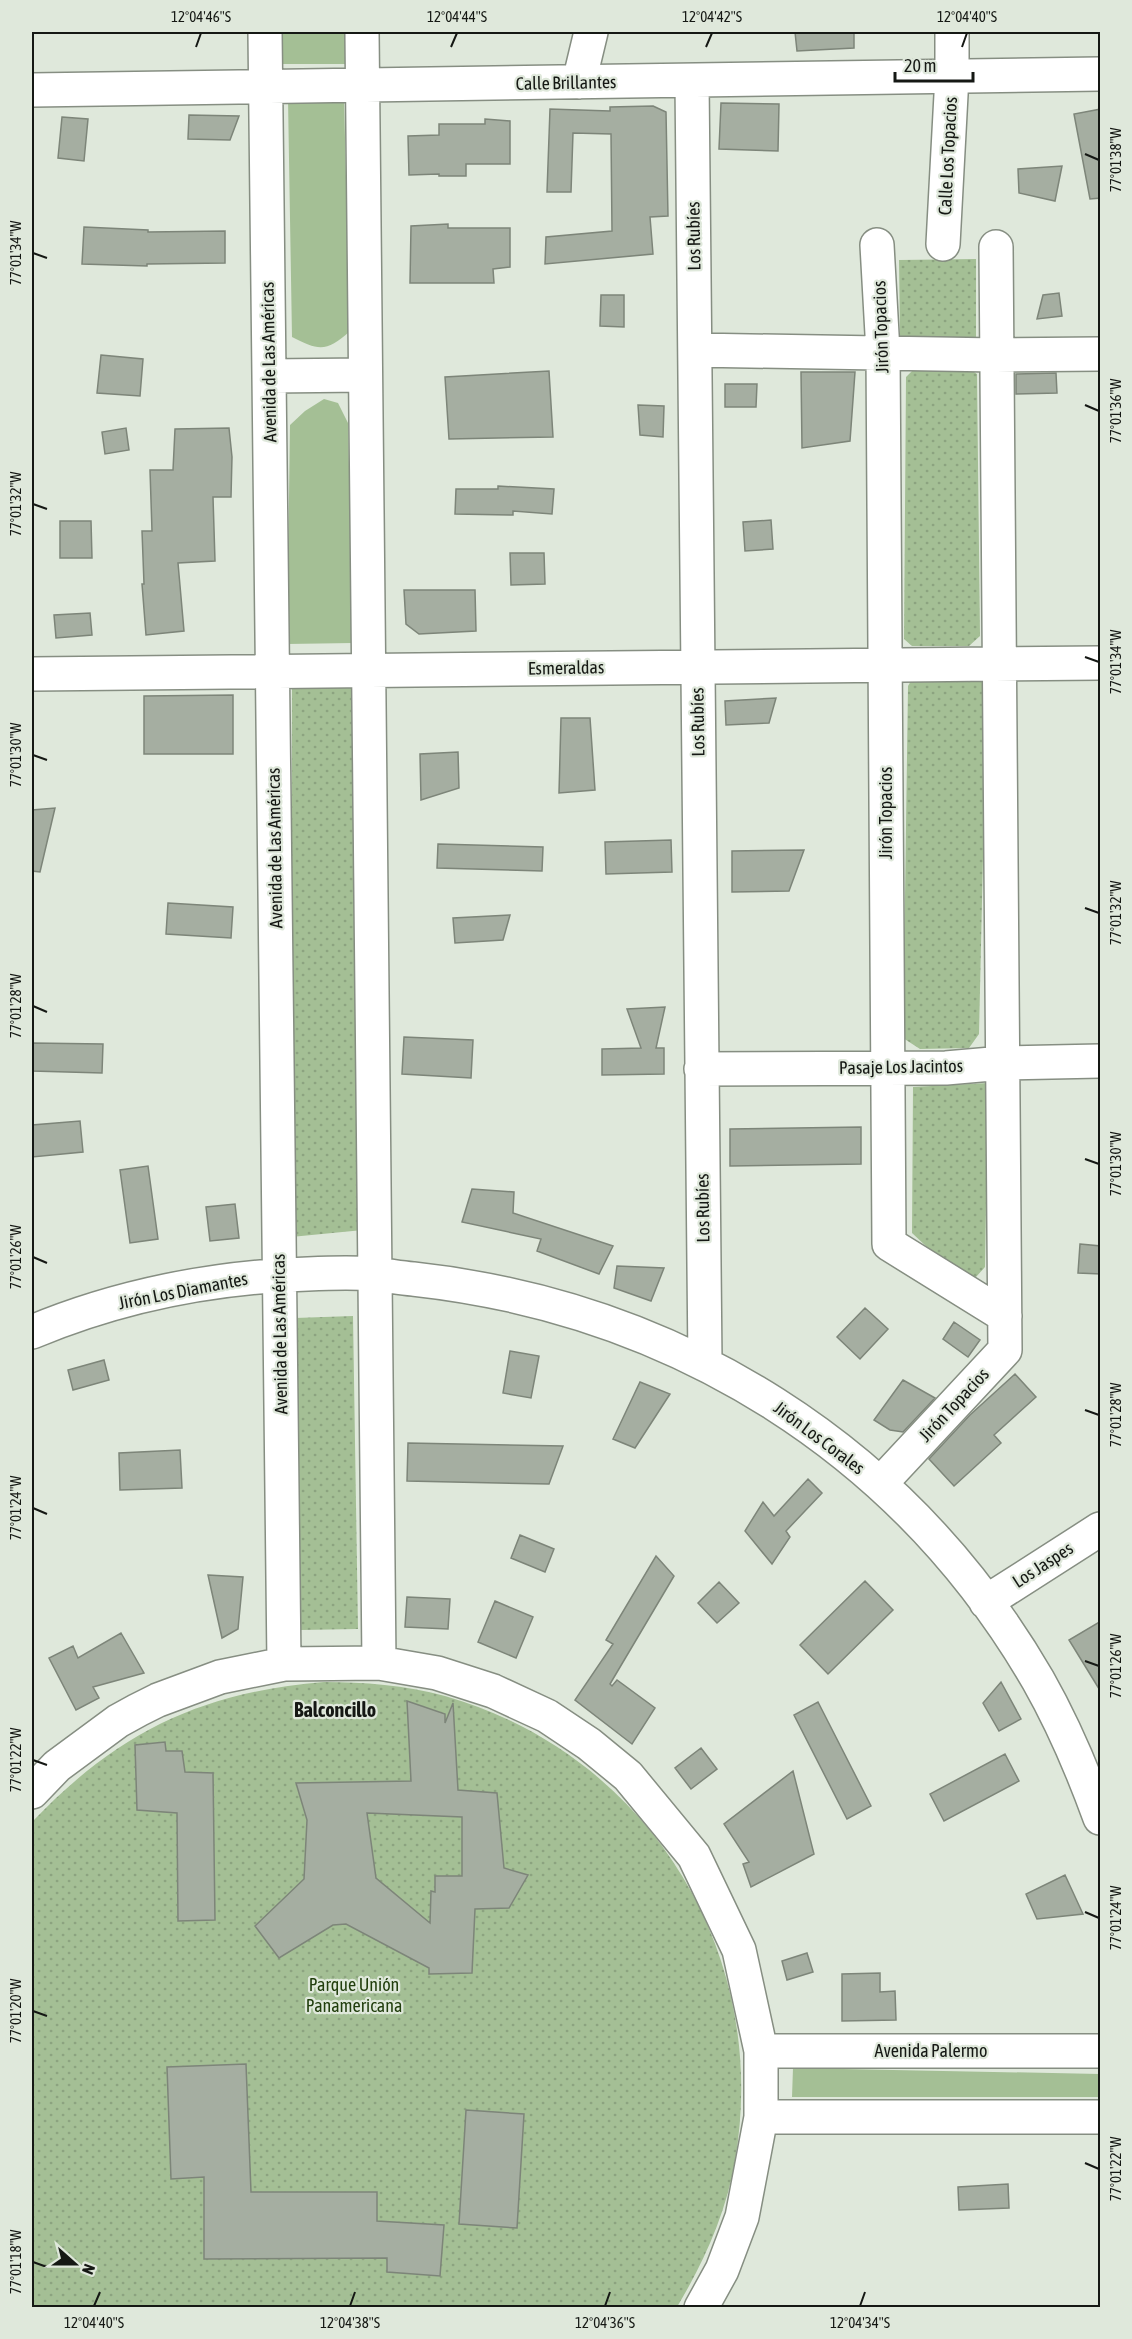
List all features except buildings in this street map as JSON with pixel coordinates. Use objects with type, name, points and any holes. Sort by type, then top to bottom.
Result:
[{"type":"street","name":"Avenida de Las Américas","points":[[265,32],[284,1664]]},
{"type":"street","points":[[362,32],[379,1663]]},
{"type":"street","points":[[579,82],[591,32]]},
{"type":"street","name":"Calle Los Topacios","points":[[943,244],[952,76],[952,32]]},
{"type":"street","name":"Calle Brillantes","points":[[32,90],[1101,74]]},
{"type":"street","name":"Los Rubíes","points":[[692,81],[705,1363]]},
{"type":"street","name":"Jirón Topacios","points":[[877,245],[883,352],[889,1244],[1005,1317]]},
{"type":"street","name":"Jirón Topacios","points":[[880,1484],[1005,1350],[996,247]]},
{"type":"street","points":[[694,350],[996,355],[1101,354]]},
{"type":"street","points":[[269,376],[365,375]]},
{"type":"street","name":"Esmeraldas","points":[[32,674],[1101,663]]},
{"type":"street","name":"Pasaje Los Jacintos","points":[[701,1069],[946,1068],[1003,1063],[1101,1061]]},
{"type":"street","name":"Jirón Los Diamantes","points":[[32,1332],[96,1309],[150,1294],[205,1284],[279,1275],[375,1274]]},
{"type":"street","name":"Jirón Los Corales","points":[[375,1274],[462,1285],[524,1297],[586,1314],[646,1336],[705,1363],[777,1405],[822,1436],[880,1484],[936,1541],[986,1602],[1026,1661],[1060,1723],[1101,1818]]},
{"type":"street","name":"Los Jaspes","points":[[986,1602],[1101,1528]]},
{"type":"street","points":[[32,1792],[57,1766],[118,1721],[138,1710],[158,1700],[220,1677],[284,1664],[379,1663],[437,1673],[494,1691],[547,1716],[589,1744],[628,1776],[694,1856],[740,1950],[761,2051],[761,2117],[742,2217],[722,2270],[701,2307]]},
{"type":"street","name":"Avenida Palermo","points":[[761,2051],[1101,2051]]},
{"type":"street","points":[[761,2117],[1101,2117]]},
{"type":"green space","points":[[280,32],[347,32],[347,64],[280,64]]},
{"type":"green space","points":[[288,99],[344,99],[350,331],[335,343],[323,347],[309,345],[292,337]]},
{"type":"green space","points":[[976,259],[976,340],[900,336],[899,260]]},
{"type":"green space","points":[[966,367],[977,374],[980,636],[969,646],[912,646],[904,639],[906,377],[913,370]]},
{"type":"green space","points":[[324,399],[338,403],[348,423],[353,643],[287,644],[290,425],[305,411]]},
{"type":"green space","points":[[915,674],[987,681],[979,1034],[969,1048],[920,1049],[903,1038],[908,686]]},
{"type":"green space","points":[[292,687],[355,687],[363,1230],[291,1237]]},
{"type":"green space","points":[[988,1083],[985,1267],[976,1277],[961,1279],[912,1233],[913,1087]]},
{"type":"green space","points":[[353,1316],[358,1629],[301,1630],[295,1318]]},
{"type":"green space","name":"Parque Unión Panamericana","points":[[324,1682],[384,1685],[430,1692],[517,1724],[581,1764],[635,1814],[680,1872],[713,1937],[733,2008],[741,2083],[735,2161],[726,2199],[705,2255],[677,2307],[32,2307],[32,1822],[96,1764],[129,1741],[163,1722],[200,1707],[238,1696],[279,1687]]},
{"type":"green space","points":[[793,2068],[1100,2074],[1100,2097],[792,2097]]},
{"type":"district","name":"Balconcillo","points":[[335,1710]]}]
